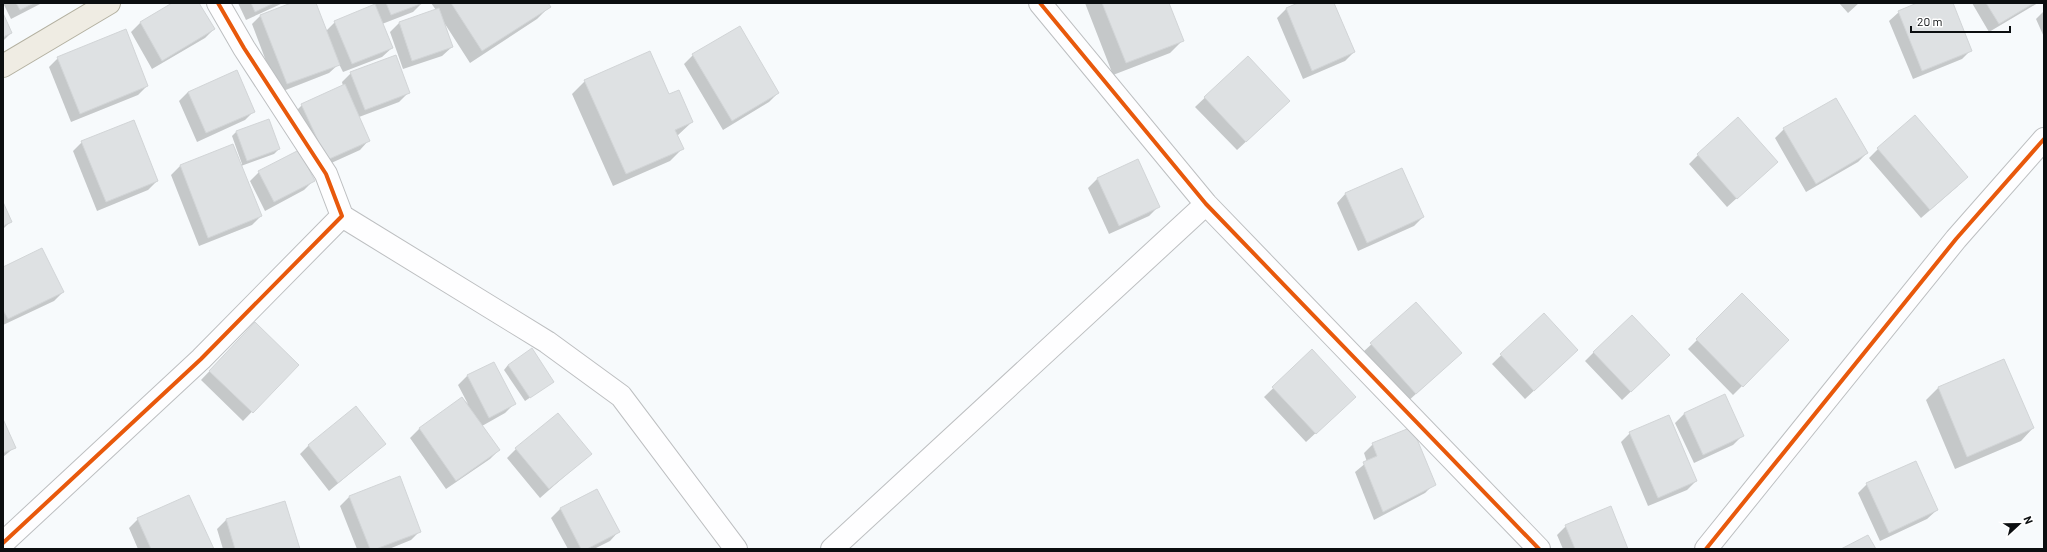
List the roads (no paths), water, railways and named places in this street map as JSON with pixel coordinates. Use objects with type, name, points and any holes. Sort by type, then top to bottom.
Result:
[{"type":"main road","points":[[3,66],[109,3]]},
{"type":"street","points":[[218,3],[244,48],[326,174],[342,216],[547,342],[621,396],[736,549]]},
{"type":"street","points":[[1040,3],[1206,204],[1539,549]]},
{"type":"street","points":[[1706,549],[1956,239],[2044,139]]},
{"type":"street","points":[[832,549],[1206,204]]},
{"type":"street","points":[[3,543],[201,359],[342,216]]}]
